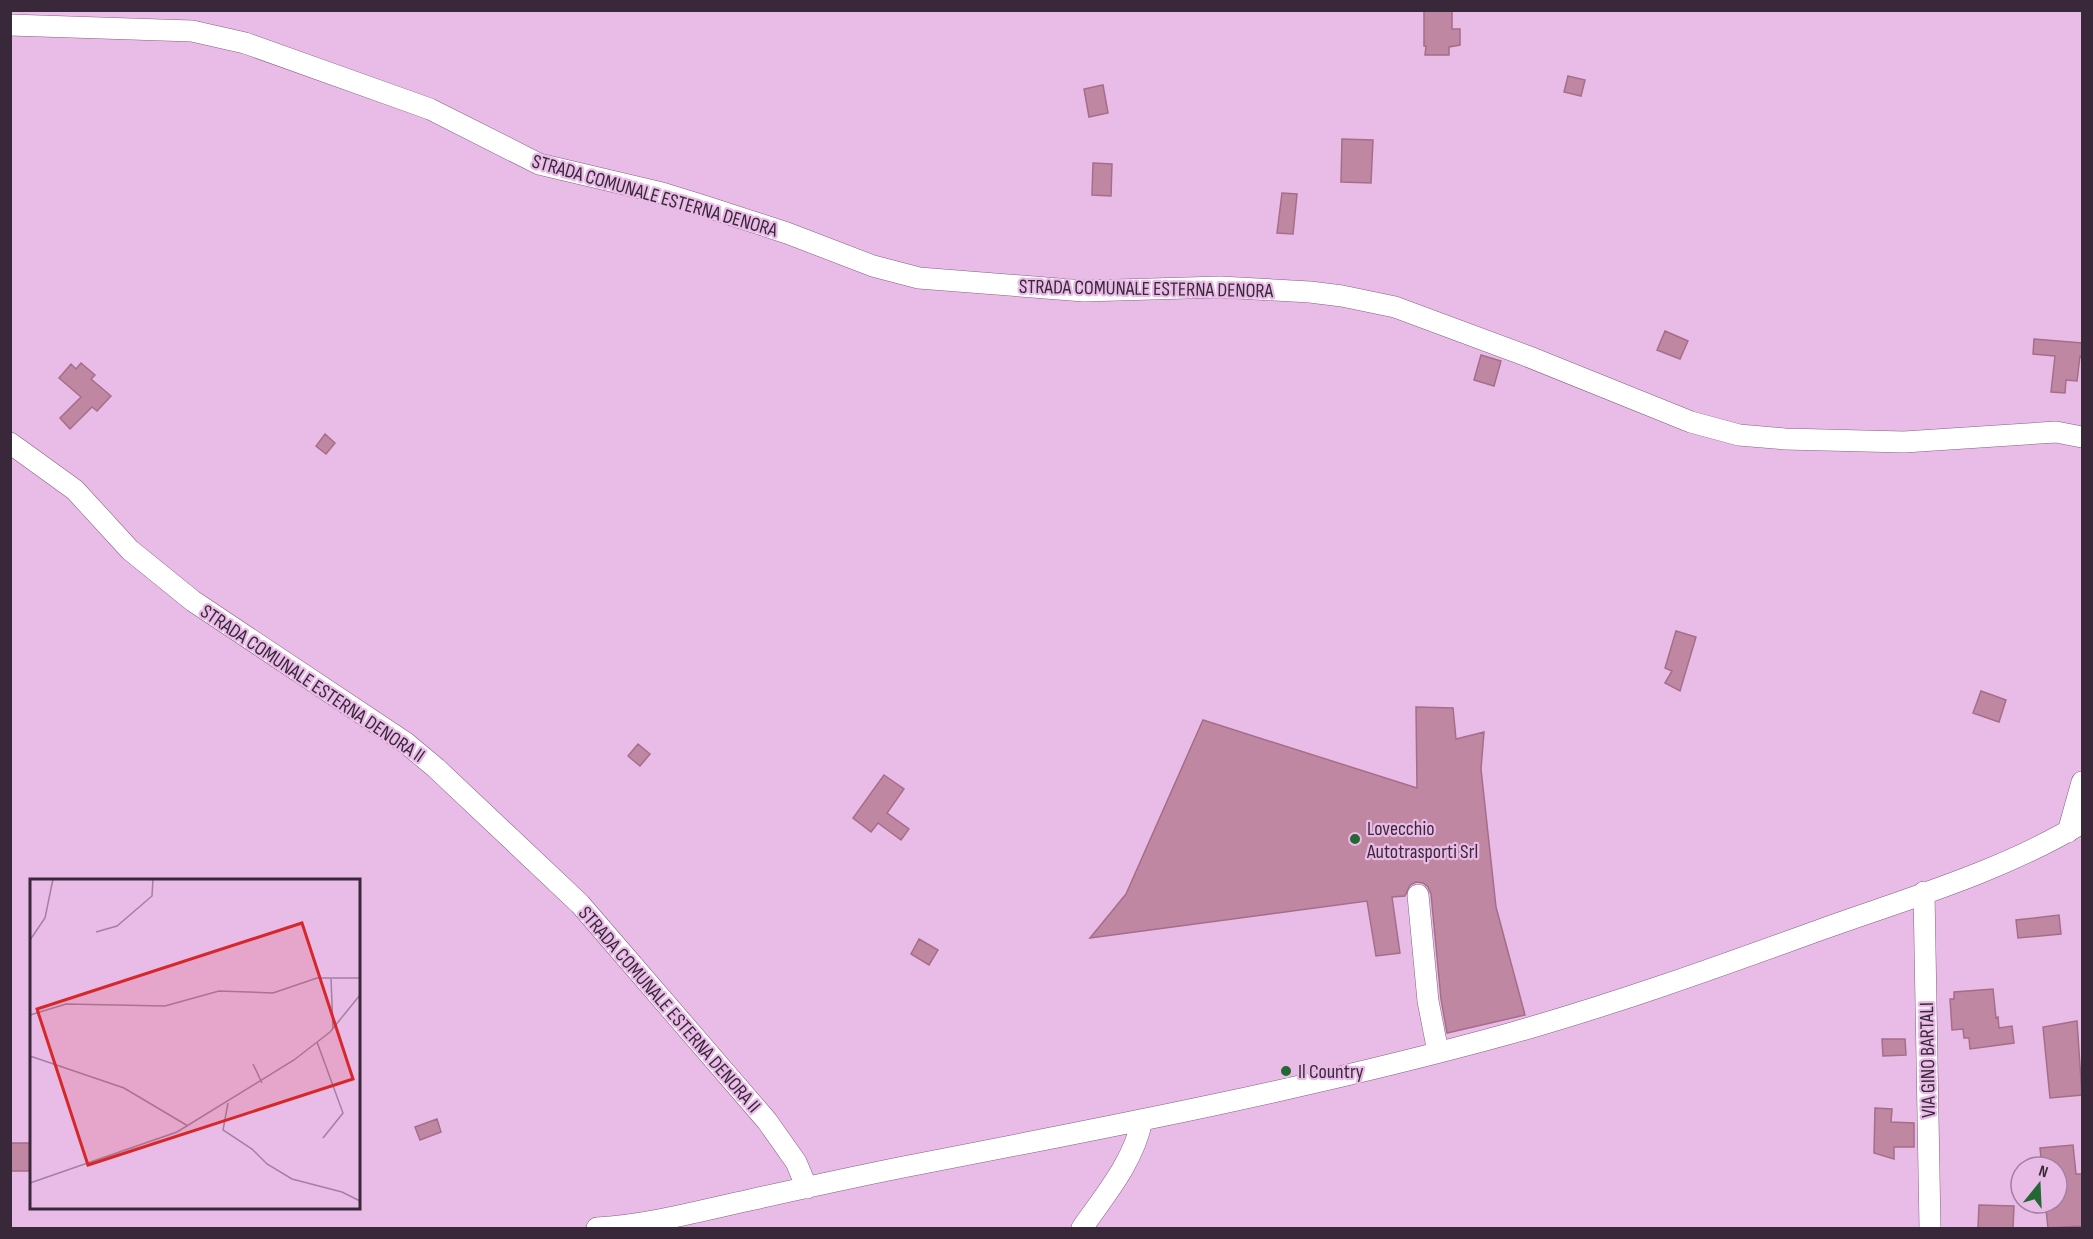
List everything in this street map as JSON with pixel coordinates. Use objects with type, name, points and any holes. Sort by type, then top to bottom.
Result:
[{"type":"street","name":"STRADA COMUNALE ESTERNA DENORA","points":[[10,25],[192,31],[245,42],[430,109],[539,165],[662,193],[749,220],[873,266],[919,278],[1084,291],[1220,287],[1342,296],[1395,308],[1527,356],[1691,422],[1739,435],[1785,440],[1904,442],[2056,432],[2082,437]]},
{"type":"street","name":"STRADA COMUNALE ESTERNA DENORA II","points":[[10,443],[75,490],[130,550],[183,594],[406,743],[436,768],[580,904],[767,1121],[796,1162],[807,1188]]},
{"type":"street","points":[[597,1228],[662,1220],[1142,1120],[1438,1052],[1592,1009],[1717,967],[1924,892],[2042,846],[2075,828],[2082,782]]},
{"type":"street","name":"VIA GINO BARTALI","points":[[1924,892],[1930,1228]]},
{"type":"street","points":[[1418,895],[1428,1001],[1438,1052]]},
{"type":"street","points":[[1082,1228],[1122,1170],[1140,1130],[1142,1120]]},
{"type":"building","points":[[1424,10],[1452,10],[1452,29],[1460,29],[1460,45],[1449,47],[1449,55],[1425,55]]},
{"type":"building","points":[[1568,76],[1585,80],[1581,96],[1564,92]]},
{"type":"building","points":[[1103,85],[1108,113],[1089,117],[1084,89]]},
{"type":"building","points":[[1342,139],[1373,140],[1371,183],[1341,182]]},
{"type":"building","points":[[1093,163],[1112,164],[1111,196],[1092,195]]},
{"type":"building","points":[[1282,193],[1297,194],[1293,234],[1277,233]]},
{"type":"building","points":[[1665,331],[1688,341],[1680,359],[1657,350]]},
{"type":"building","points":[[2034,339],[2082,343],[2082,357],[2080,356],[2077,381],[2066,380],[2065,393],[2051,392],[2055,356],[2033,354]]},
{"type":"building","points":[[1481,355],[1501,361],[1494,386],[1474,380]]},
{"type":"building","points":[[81,363],[95,375],[91,379],[111,396],[97,411],[92,407],[70,429],[60,418],[81,397],[59,378],[71,364],[76,369]]},
{"type":"building","points":[[325,434],[335,443],[326,454],[316,446]]},
{"type":"building","points":[[1676,631],[1696,637],[1680,691],[1665,683],[1672,671],[1665,668]]},
{"type":"building","points":[[1981,691],[2006,700],[1999,722],[1973,713]]},
{"type":"building","points":[[1416,707],[1453,708],[1456,739],[1484,732],[1481,769],[1496,907],[1525,1015],[1447,1033],[1441,999],[1431,894],[1423,883],[1416,882],[1410,885],[1405,896],[1392,897],[1400,953],[1376,956],[1367,901],[1090,938],[1126,894],[1203,720],[1417,788]]},
{"type":"building","points":[[638,744],[650,754],[640,766],[628,756]]},
{"type":"building","points":[[884,775],[904,789],[887,813],[909,829],[901,840],[878,823],[871,832],[853,818]]},
{"type":"building","points":[[2059,915],[2061,934],[2018,938],[2016,920]]},
{"type":"building","points":[[919,939],[938,950],[929,965],[911,954]]},
{"type":"building","points":[[1993,989],[1999,1028],[2012,1026],[2014,1043],[1970,1049],[1969,1038],[1964,1038],[1963,1029],[1952,1030],[1950,999],[1954,999],[1954,992]]},
{"type":"building","points":[[2077,1021],[2082,1095],[2050,1098],[2043,1027]]},
{"type":"building","points":[[1882,1039],[1905,1039],[1906,1055],[1883,1056]]},
{"type":"building","points":[[1875,1108],[1892,1109],[1891,1122],[1914,1123],[1914,1147],[1894,1147],[1894,1159],[1874,1153]]},
{"type":"building","points":[[437,1119],[441,1132],[420,1140],[415,1127]]},
{"type":"building","points":[[10,1143],[30,1143],[30,1171],[10,1171]]},
{"type":"building","points":[[2073,1145],[2076,1174],[2082,1174],[2082,1226],[2048,1228],[2047,1215],[2069,1215],[2069,1155],[2041,1155],[2040,1148]]},
{"type":"building","points":[[1979,1205],[2009,1206],[2009,1215],[2014,1215],[2013,1228],[1978,1228]]},
{"type":"place","name":"Lovecchio Autotrasporti Srl","points":[[1355,839]]},
{"type":"place","name":"Il Country","points":[[1286,1071]]}]
